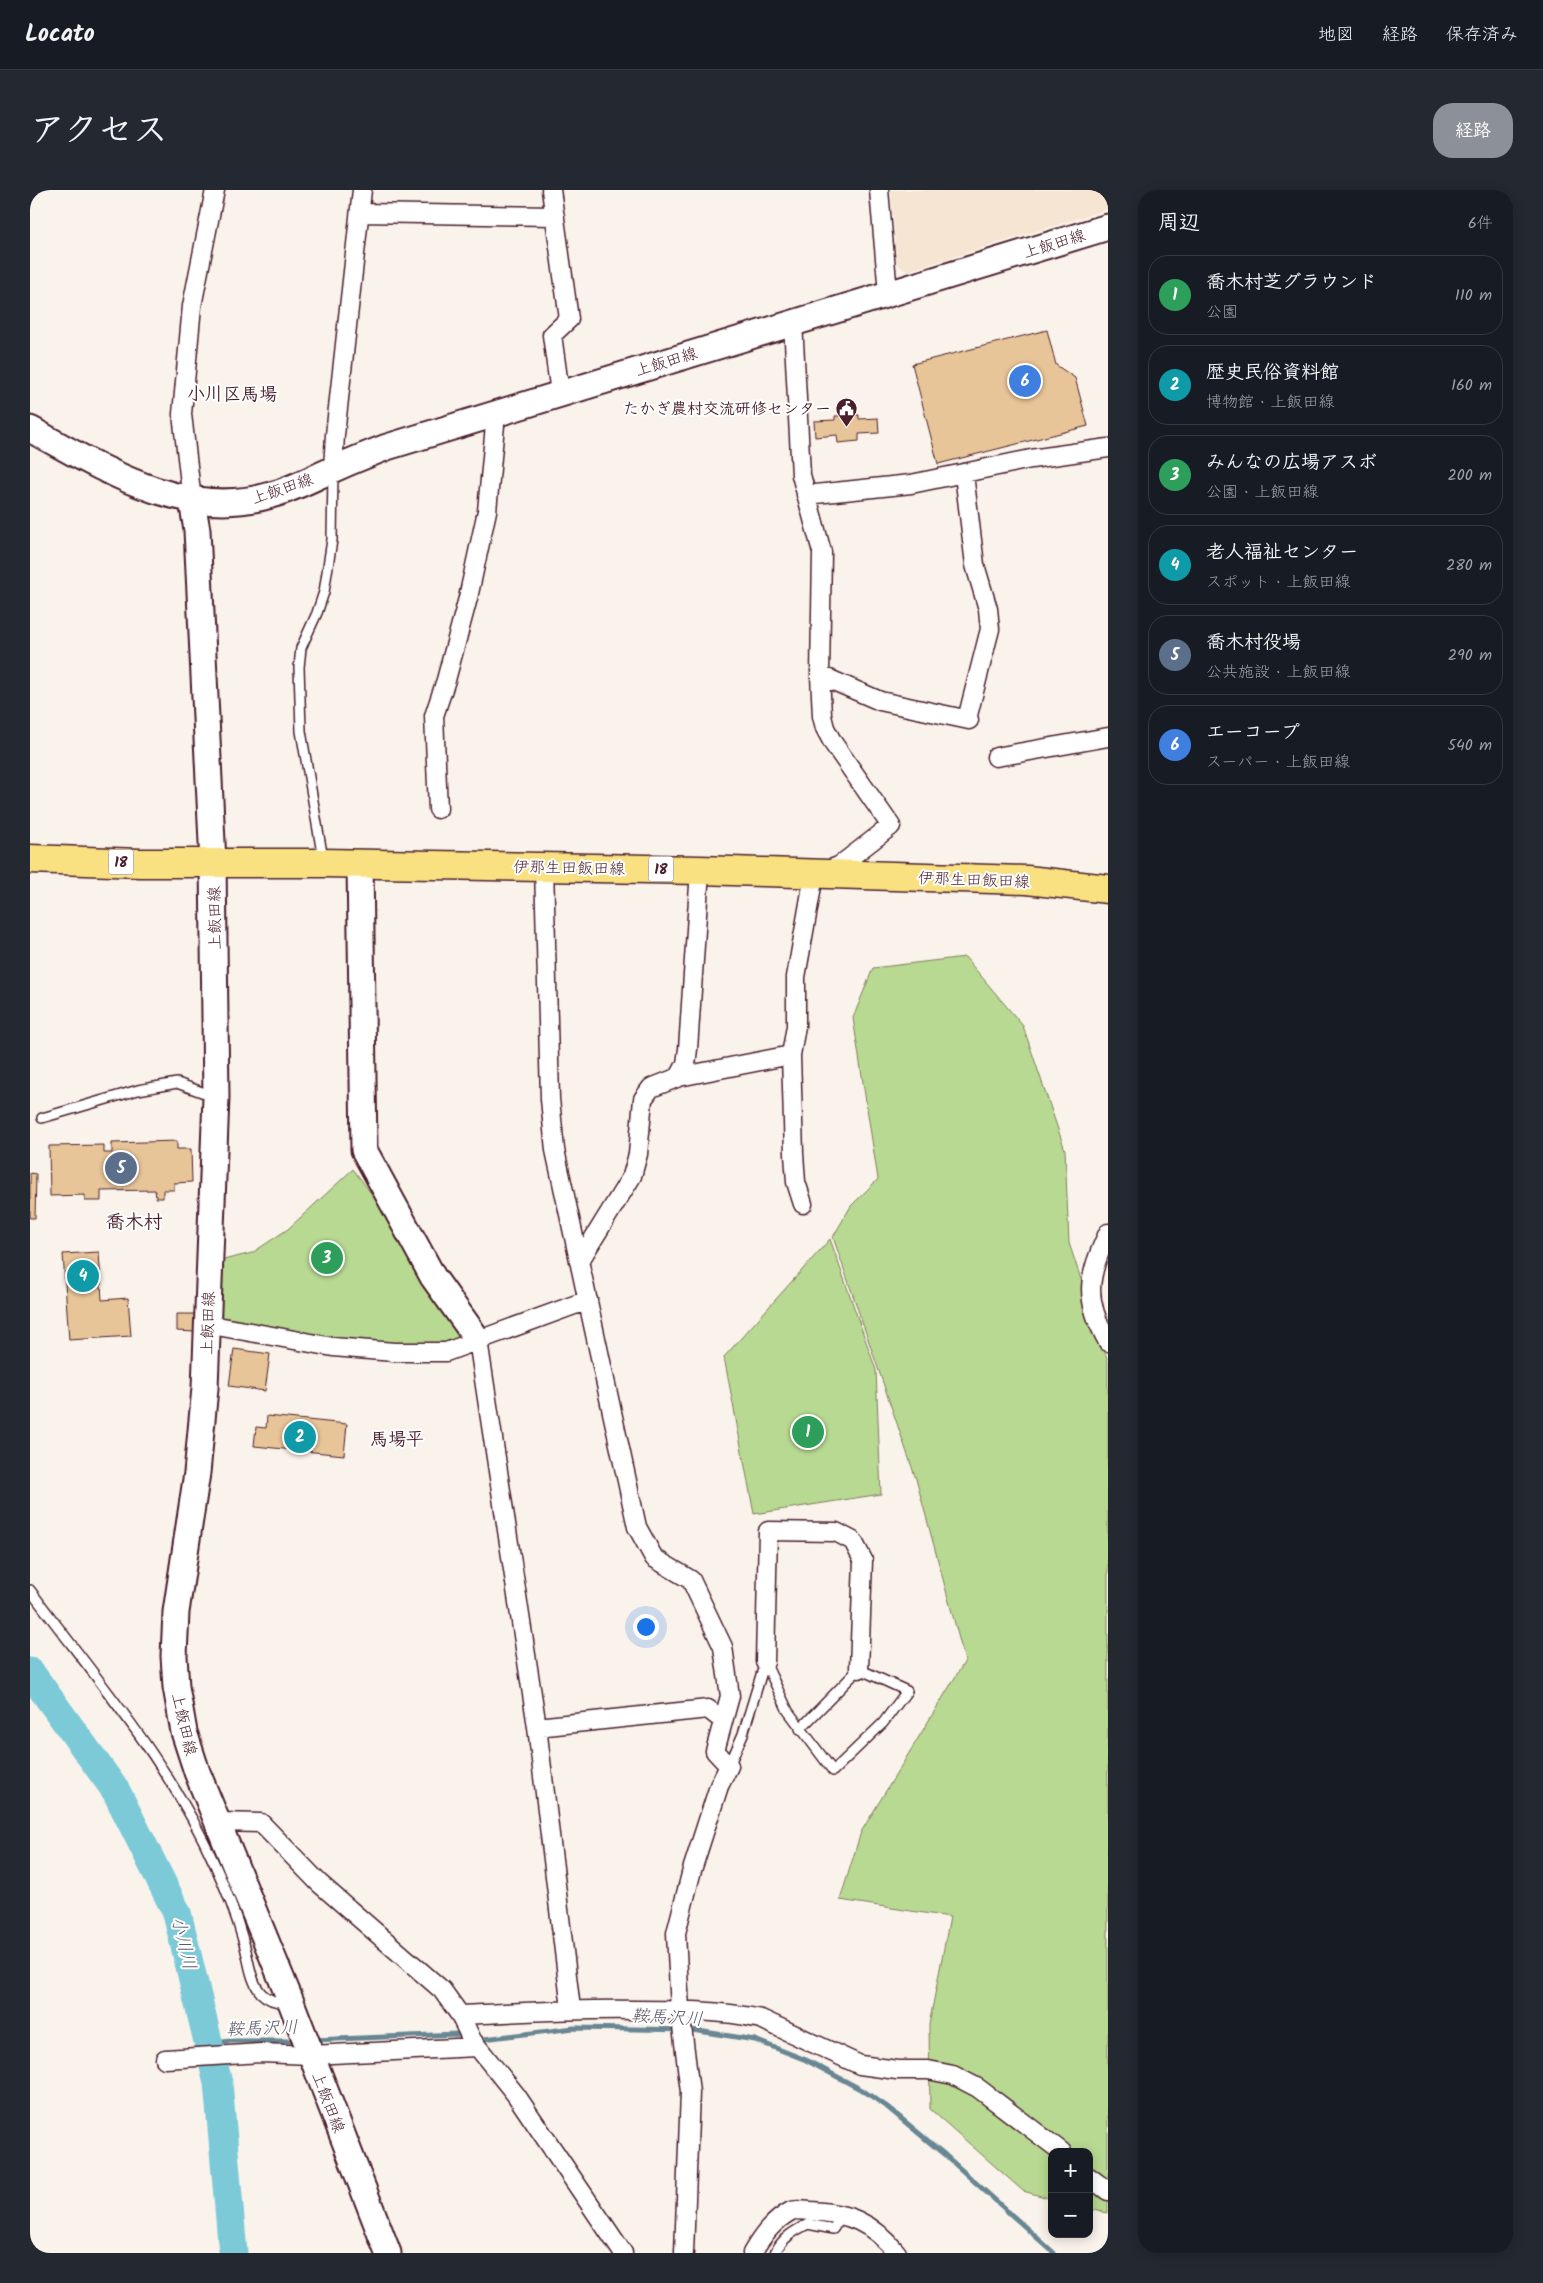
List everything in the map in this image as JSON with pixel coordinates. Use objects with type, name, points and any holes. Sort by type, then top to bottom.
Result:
[{"type":"main road","name":"上飯田線","points":[[388,2253],[294,2009],[198,1772],[184,1732],[176,1687],[174,1656],[176,1612],[197,1473],[205,1388],[216,1097],[213,863],[197,530],[192,501],[218,503],[251,500],[300,485],[386,447],[1108,227]]},
{"type":"main road","points":[[30,429],[140,484],[165,494],[192,501]]},
{"type":"main road","name":"伊那生田飯田線","points":[[30,859],[700,870],[814,875],[1026,880],[1108,889]]},
{"type":"main road","points":[[360,864],[364,1150],[434,1276],[478,1340]]},
{"type":"street","points":[[192,501],[182,414],[192,306],[215,190]]},
{"type":"street","points":[[333,469],[336,425],[362,190]]},
{"type":"street","points":[[551,190],[569,319],[552,335],[560,393]]},
{"type":"street","points":[[879,190],[888,293]]},
{"type":"street","points":[[360,213],[555,216]]},
{"type":"street","points":[[793,322],[801,475],[822,552],[820,675],[822,716],[825,728],[833,743],[891,826],[840,866],[814,875],[796,977],[796,1026],[791,1055],[796,1182],[803,1204]]},
{"type":"street","points":[[438,809],[434,716],[446,680],[468,598],[487,511],[496,414]]},
{"type":"street","points":[[806,496],[911,484],[1031,459],[1108,448]]},
{"type":"street","points":[[820,675],[880,700],[968,719],[990,629],[988,609],[975,565],[964,474]]},
{"type":"street","points":[[996,757],[1108,737]]},
{"type":"street","points":[[544,866],[550,1100],[555,1150],[637,1526],[654,1558],[691,1580],[723,1647],[730,1696],[722,1720],[716,1751],[729,1766],[719,1786],[692,1870],[676,1933],[683,2039],[690,2092],[684,2253]]},
{"type":"street","points":[[679,1076],[686,1064],[688,1049],[700,870]]},
{"type":"street","points":[[579,1262],[632,1176],[638,1154],[643,1099],[651,1088],[679,1076],[791,1055]]},
{"type":"street","points":[[1108,1232],[1091,1280],[1091,1304],[1108,1342]]},
{"type":"street","points":[[206,1324],[333,1347],[394,1352],[446,1352],[588,1300]]},
{"type":"street","points":[[478,1340],[537,1727],[571,2009]]},
{"type":"street","points":[[765,1662],[768,1531],[836,1532],[853,1541],[863,1560],[859,1669]]},
{"type":"street","points":[[537,1727],[708,1709],[722,1720]]},
{"type":"street","points":[[218,1822],[261,1823],[319,1883],[442,1990],[460,2015],[477,2046],[516,2095],[623,2253]]},
{"type":"street","points":[[460,2015],[571,2009],[744,2016],[761,2020],[860,2065],[897,2070],[928,2070],[953,2075],[978,2088],[1057,2148]]},
{"type":"street","points":[[169,2059],[477,2046]]},
{"type":"street","points":[[1093,2180],[1108,2191]]},
{"type":"street","points":[[752,2253],[764,2232],[792,2210],[829,2212],[862,2221],[888,2242],[897,2253]]},
{"type":"lane","points":[[324,863],[301,731],[300,667],[301,648],[317,614],[324,592],[332,540],[333,469]]},
{"type":"lane","points":[[42,1118],[138,1090],[177,1083],[216,1097]]},
{"type":"lane","points":[[30,1590],[145,1740],[174,1787],[215,1865],[244,1941],[256,1985],[262,1994],[271,2000],[294,2009]]},
{"type":"lane","points":[[765,1662],[788,1711],[800,1730],[833,1772],[883,1723],[907,1691],[859,1669],[800,1730]]},
{"type":"lane","points":[[729,1766],[743,1734],[765,1662]]},
{"type":"lane","points":[[775,2253],[778,2245],[790,2233],[808,2224],[834,2229],[842,2215]]},
{"type":"shaded area","points":[[891,190],[1108,190],[1108,209],[908,271],[897,264]]},
{"type":"green space","points":[[965,957],[1023,1026],[1065,1150],[1069,1243],[1108,1361],[1108,2213],[1093,2210],[1093,2148],[1048,2148],[1048,2198],[1023,2191],[930,2109],[929,2025],[950,1917],[840,1900],[861,1832],[965,1661],[916,1479],[833,1237],[851,1206],[878,1179],[853,1018],[873,968]]},
{"type":"green space","points":[[353,1169],[433,1276],[474,1339],[443,1351],[206,1324],[215,1262],[252,1253],[288,1229]]},
{"type":"green space","points":[[830,1239],[876,1370],[881,1494],[754,1514],[724,1357]]},
{"type":"building","points":[[1047,330],[1056,365],[1075,378],[1088,426],[938,464],[912,364]]},
{"type":"building","name":"たかぎ農村交流研修センター","points":[[859,415],[859,419],[878,418],[879,433],[859,434],[859,441],[838,443],[837,435],[815,437],[814,421],[835,420],[835,416]]},
{"type":"building","points":[[177,1141],[177,1149],[191,1149],[192,1182],[174,1183],[174,1190],[163,1190],[163,1198],[156,1198],[155,1190],[101,1191],[101,1201],[85,1201],[85,1195],[50,1196],[49,1146],[104,1145],[104,1153],[112,1153],[112,1143]]},
{"type":"building","points":[[30,1173],[36,1174],[35,1218],[30,1218]]},
{"type":"building","points":[[99,1252],[102,1300],[128,1298],[131,1336],[69,1340],[63,1254]]},
{"type":"building","points":[[177,1314],[195,1314],[195,1332],[177,1331]]},
{"type":"building","points":[[234,1349],[270,1354],[265,1391],[229,1386]]},
{"type":"building","points":[[267,1416],[347,1424],[344,1455],[254,1446],[256,1427],[266,1428]]},
{"type":"waterway","name":"小川川","points":[[30,1672],[116,1791],[177,1913],[218,2083],[233,2253]]},
{"type":"waterway","name":"鞍馬沢川","points":[[478,2038],[484,2039],[574,2028],[692,2030],[755,2040],[806,2060],[862,2090],[886,2106],[945,2155],[1054,2253]]},
{"type":"waterway","name":"鞍馬沢川","points":[[313,2040],[464,2035]]},
{"type":"waterway","name":"鞍馬沢川","points":[[209,2044],[230,2041],[300,2041]]},
{"type":"place","name":"エーコープ","points":[[1025,381]]},
{"type":"place","name":"たかぎ農村交流研修センター","points":[[847,427]]},
{"type":"place","name":"喬木村役場","points":[[121,1168]]},
{"type":"place","name":"みんなの広場アスボ","points":[[327,1258]]},
{"type":"place","name":"老人福祉センター","points":[[83,1276]]},
{"type":"place","name":"喬木村芝グラウンド","points":[[808,1432]]},
{"type":"place","name":"歴史民俗資料館","points":[[300,1437]]},
{"type":"district","name":"小川区馬場","points":[[232,394]]},
{"type":"district","name":"喬木村","points":[[134,1221]]},
{"type":"district","name":"馬場平","points":[[397,1439]]}]
